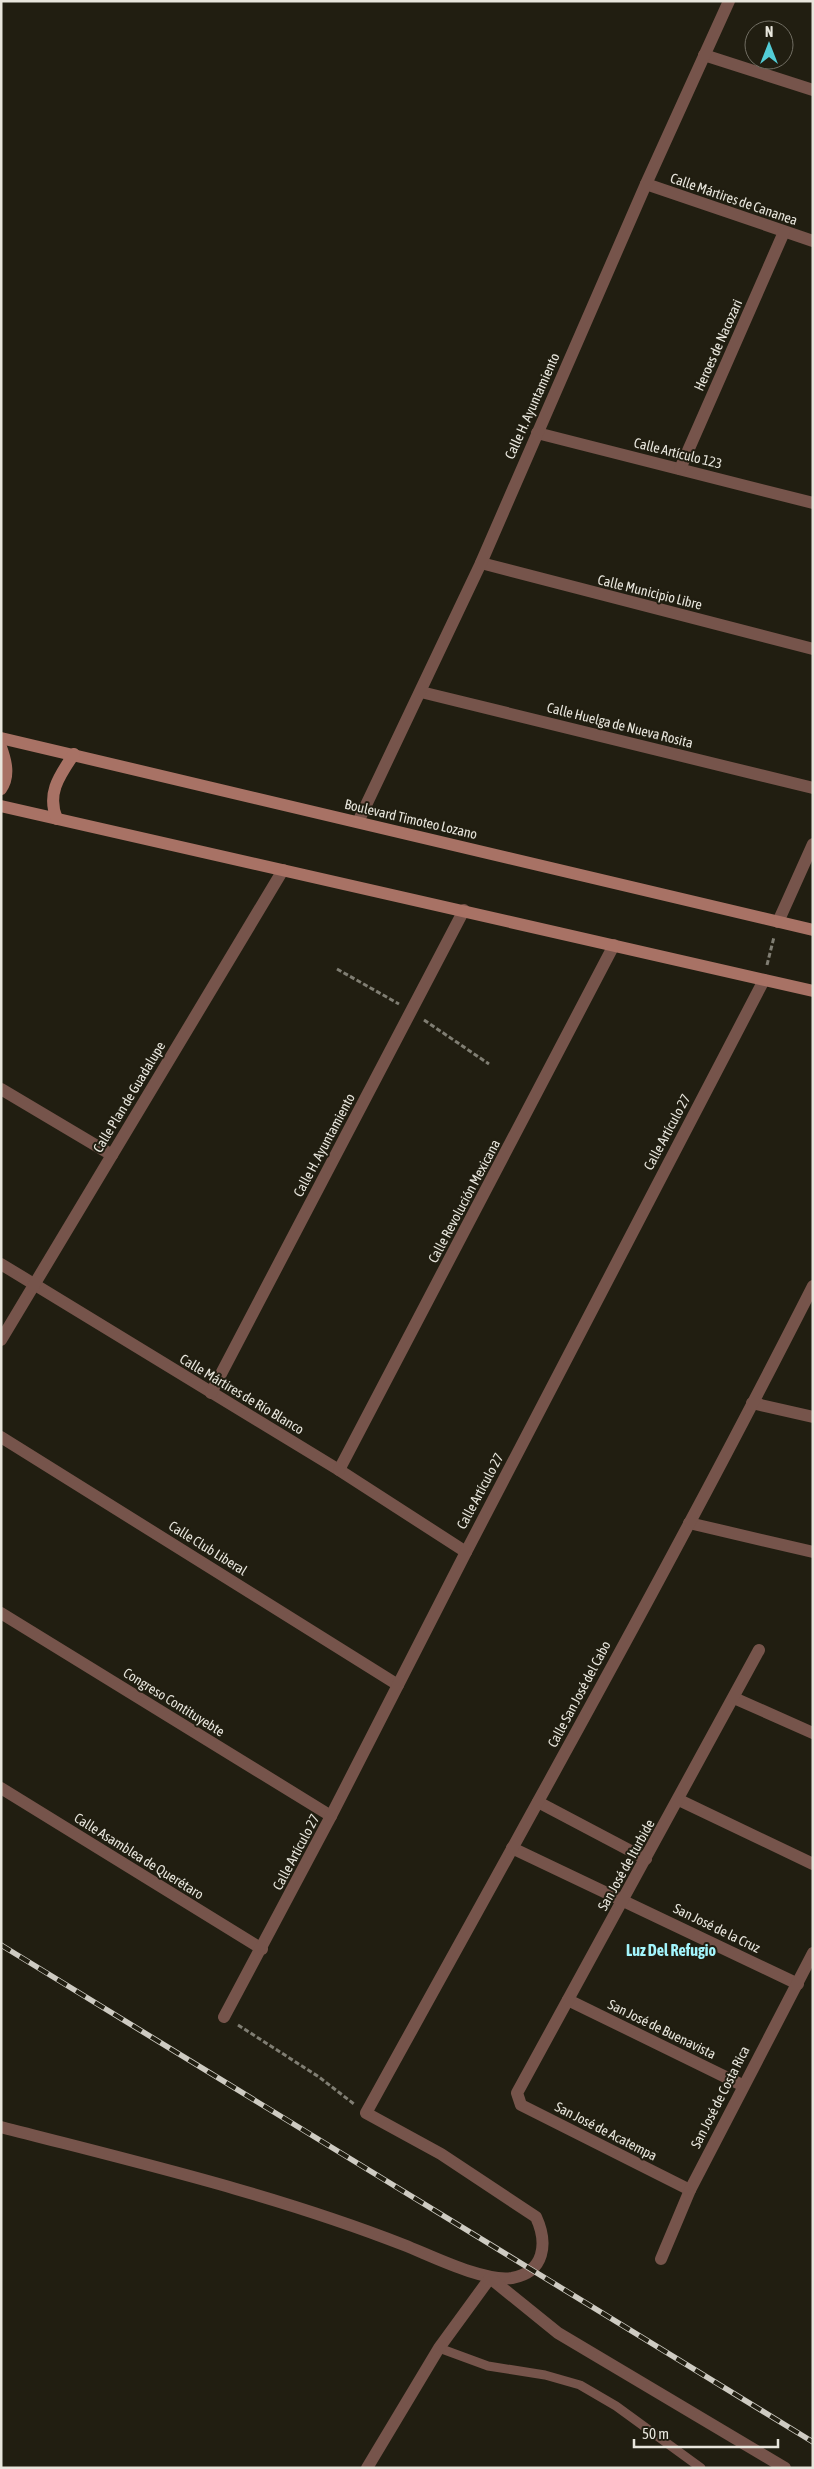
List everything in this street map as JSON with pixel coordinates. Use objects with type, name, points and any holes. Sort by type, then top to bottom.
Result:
[{"type":"main road","name":"Boulevard Timoteo Lozano","points":[[1,738],[813,930]]},
{"type":"main road","points":[[1,748],[7,767],[7,777],[1,790]]},
{"type":"main road","points":[[57,819],[53,800],[54,787],[74,754]]},
{"type":"main road","points":[[1,806],[813,991]]},
{"type":"street","name":"Calle H. Ayuntamiento","points":[[358,822],[481,563],[646,184],[730,1]]},
{"type":"street","points":[[704,55],[813,90]]},
{"type":"street","name":"Calle Mártires de Cananea","points":[[646,184],[813,241]]},
{"type":"street","name":"Heroes de Nacozari","points":[[680,469],[784,232]]},
{"type":"street","name":"Calle Artículo 123","points":[[537,433],[813,503]]},
{"type":"street","name":"Calle Municipio Libre","points":[[481,563],[813,649]]},
{"type":"street","name":"Calle Huelga de Nueva Rosita","points":[[421,692],[813,788]]},
{"type":"street","points":[[778,922],[813,844]]},
{"type":"street","name":"Calle Plan de Guadalupe","points":[[1,1340],[36,1285],[283,870]]},
{"type":"street","name":"Calle H. Ayuntamiento","points":[[211,1393],[464,910]]},
{"type":"street","name":"Calle Revolución Mexicana","points":[[339,1470],[614,945]]},
{"type":"street","name":"Calle Artículo 27","points":[[224,2016],[262,1949],[764,980]]},
{"type":"street","points":[[1,1088],[112,1155]]},
{"type":"street","name":"Calle Mártires de Río Blanco","points":[[1,1264],[339,1470],[466,1552]]},
{"type":"street","name":"Calle San José del Cabo","points":[[366,2113],[538,1802],[689,1523],[813,1287]]},
{"type":"street","points":[[752,1403],[813,1417]]},
{"type":"street","name":"Calle Club Liberal","points":[[1,1437],[398,1685]]},
{"type":"street","points":[[689,1523],[813,1552]]},
{"type":"street","name":"Congreso Contituyebte","points":[[1,1613],[331,1816]]},
{"type":"street","name":"San José de Iturbide","points":[[517,2093],[679,1800],[759,1650]]},
{"type":"street","points":[[734,1698],[813,1733]]},
{"type":"street","name":"Calle Asamblea de Querétaro","points":[[1,1788],[262,1949]]},
{"type":"street","points":[[679,1800],[813,1864]]},
{"type":"street","points":[[538,1802],[646,1860]]},
{"type":"street","name":"San José de la Cruz","points":[[512,1848],[798,1984]]},
{"type":"street","name":"San José de Costa Rica","points":[[661,2259],[690,2190],[742,2085],[813,1953]]},
{"type":"street","name":"San José de Buenavista","points":[[568,2000],[742,2085]]},
{"type":"street","name":"San José de Acatempa","points":[[517,2093],[521,2105],[690,2190]]},
{"type":"street","points":[[366,2113],[441,2154],[536,2217],[542,2230],[544,2246],[540,2259],[532,2269],[513,2278],[490,2278]]},
{"type":"street","points":[[1,2126],[284,2204],[386,2238],[490,2278],[558,2333],[785,2468]]},
{"type":"street","points":[[367,2468],[439,2348],[490,2278]]},
{"type":"lane","points":[[439,2348],[488,2366],[545,2375],[580,2385],[616,2406],[701,2468]]},
{"type":"path","points":[[764,980],[778,922]]},
{"type":"path","points":[[224,2016],[318,2078],[366,2113]]},
{"type":"railway","points":[[1,1945],[813,2442]]},
{"type":"district","name":"Luz Del Refugio","points":[[671,1950]]}]
